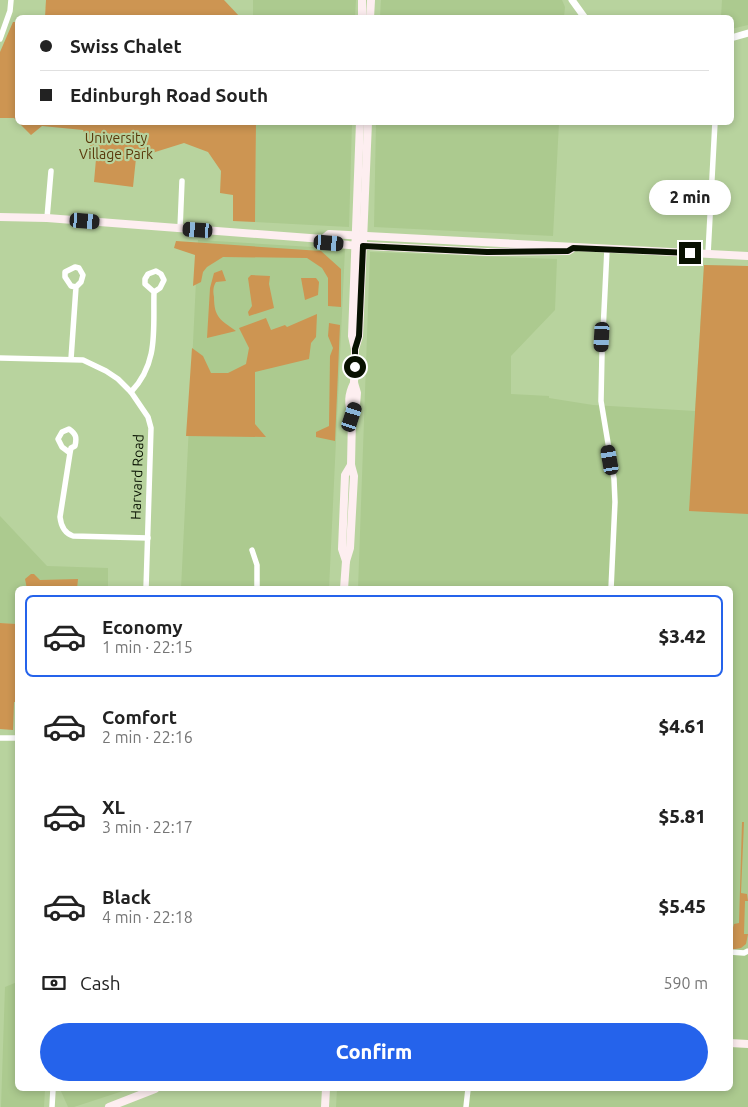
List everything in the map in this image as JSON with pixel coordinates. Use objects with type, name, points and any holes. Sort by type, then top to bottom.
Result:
[{"type":"main road","points":[[362,0],[362,15]]},
{"type":"main road","points":[[370,15],[371,0]]},
{"type":"main road","points":[[360,125],[360,236]]},
{"type":"main road","points":[[344,586],[346,561],[350,548],[354,476],[351,465],[352,417],[348,405],[349,394],[354,383],[355,349],[359,336],[359,245],[368,125]]},
{"type":"main road","points":[[359,145],[367,155]]},
{"type":"main road","points":[[0,217],[47,218],[323,239],[329,243],[487,252],[568,251],[573,248]]},
{"type":"main road","points":[[323,239],[328,234],[570,245],[573,248],[748,256]]},
{"type":"main road","points":[[733,1043],[748,1044]]},
{"type":"main road","points":[[111,1107],[150,1091]]},
{"type":"main road","points":[[325,1107],[326,1091]]},
{"type":"street","points":[[0,39],[10,10],[11,0]]},
{"type":"street","points":[[572,0],[583,15]]},
{"type":"street","points":[[734,37],[748,33]]},
{"type":"street","points":[[708,254],[715,125]]},
{"type":"street","points":[[47,218],[51,171]]},
{"type":"street","points":[[180,229],[182,181]]},
{"type":"street","points":[[607,249],[601,401],[615,494],[611,586]]},
{"type":"street","points":[[72,360],[76,287]]},
{"type":"street","points":[[131,392],[143,378],[149,366],[153,349],[154,292]]},
{"type":"street","name":"Harvard Road","points":[[0,358],[83,360],[118,379],[131,392],[148,417],[152,428],[146,586]]},
{"type":"street","points":[[70,453],[60,517],[61,526],[67,534],[73,536],[148,538]]},
{"type":"street","points":[[252,550],[257,565],[257,586]]},
{"type":"street","points":[[0,738],[15,738]]},
{"type":"street","points":[[733,952],[744,953],[748,951]]},
{"type":"street","points":[[52,1091],[52,1107]]},
{"type":"street","points":[[466,1107],[468,1091]]},
{"type":"shaded area","points":[[253,0],[356,0],[355,15],[253,15]]},
{"type":"shaded area","points":[[381,0],[562,0],[565,7],[564,15],[380,15]]},
{"type":"shaded area","points":[[722,0],[748,0],[748,25],[734,28],[734,15],[721,15]]},
{"type":"shaded area","points":[[256,125],[352,125],[349,227],[255,222]]},
{"type":"shaded area","points":[[376,125],[559,125],[553,236],[374,227]]},
{"type":"shaded area","points":[[198,240],[345,249],[329,586],[181,586]]},
{"type":"shaded area","points":[[370,252],[557,259],[555,310],[511,356],[511,394],[549,396],[549,398],[593,405],[695,411],[704,265],[748,266],[748,1107],[336,1107],[337,1091],[733,1091],[733,586],[358,586]]},
{"type":"shaded area","points":[[0,516],[47,566],[108,568],[108,586],[15,586],[15,624],[0,623]]},
{"type":"shaded area","points":[[15,983],[15,1091],[45,1091],[44,1107],[1,1107],[5,987]]},
{"type":"shaded area","points":[[61,1091],[123,1091],[74,1107],[68,1107]]},
{"type":"green space","points":[[46,0],[224,0],[238,15],[45,15]]},
{"type":"green space","points":[[13,22],[15,22],[15,119],[0,118],[0,52]]},
{"type":"green space","name":"University Village Park","points":[[21,125],[256,125],[255,222],[233,221],[233,195],[220,193],[221,171],[208,152],[184,143],[136,158],[133,187],[94,182],[96,159],[83,130],[42,126],[31,135]]},
{"type":"green space","points":[[176,241],[321,251],[341,269],[341,307],[328,306],[328,278],[322,268],[307,258],[223,257],[207,267],[203,272],[201,282],[193,286],[195,255],[174,248]]},
{"type":"green space","points":[[704,265],[748,266],[748,514],[689,511]]},
{"type":"green space","points":[[222,270],[226,281],[216,282],[214,286],[215,310],[222,321],[236,331],[207,338],[210,288],[214,273]]},
{"type":"green space","points":[[251,275],[270,276],[269,284],[274,308],[249,316],[248,312],[252,306],[248,278]]},
{"type":"green space","points":[[301,278],[316,278],[319,282],[318,295],[305,300]]},
{"type":"green space","points":[[317,314],[316,337],[311,343],[309,359],[255,372],[255,424],[266,437],[186,436],[192,348],[203,356],[211,373],[228,373],[246,364],[249,348],[239,328],[266,318],[271,330],[285,325],[287,327]]},
{"type":"green space","points":[[329,323],[340,325],[335,441],[316,437],[316,432],[329,426],[330,356],[333,348],[328,336]]},
{"type":"green space","points":[[34,574],[40,580],[78,579],[77,586],[26,586],[25,579]]},
{"type":"green space","points":[[0,623],[15,624],[13,730],[0,729]]},
{"type":"green space","points":[[742,822],[744,822],[741,893],[747,894],[748,901],[745,901],[744,934],[748,934],[746,944],[741,948],[733,949],[733,928],[734,924],[739,923]]},
{"type":"route","points":[[355,367],[355,349],[359,336],[363,246],[487,252],[568,251],[573,248],[690,253]]}]
